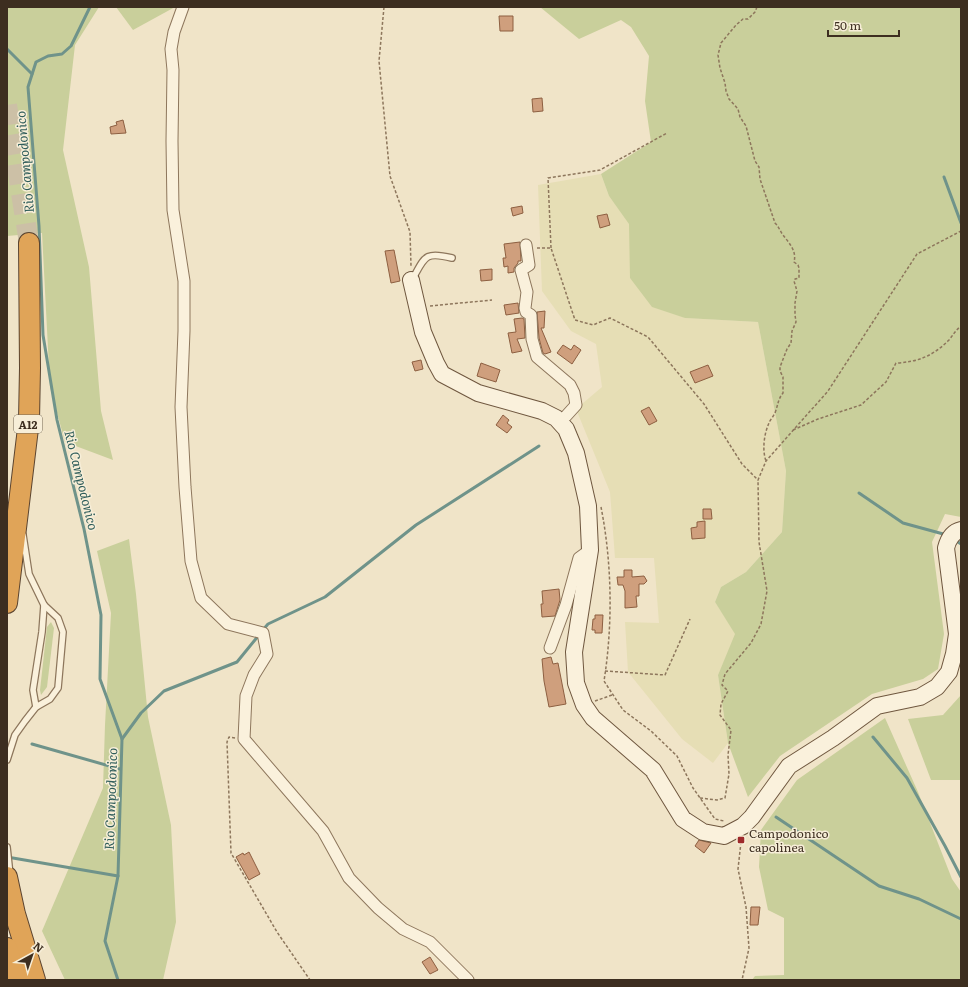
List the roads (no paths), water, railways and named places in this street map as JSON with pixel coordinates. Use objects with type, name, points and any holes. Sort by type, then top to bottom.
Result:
[{"type":"highway","name":"A12","points":[[7,603],[29,420],[29,243]]},
{"type":"highway","points":[[7,877],[15,914],[35,980]]},
{"type":"highway","points":[[7,948],[16,980]]},
{"type":"street","points":[[183,7],[174,32],[171,49],[173,70],[173,210],[184,281],[181,408],[186,494],[191,561],[201,598],[228,624],[262,633],[268,654],[254,675],[246,696],[244,739],[322,831],[349,878],[378,908],[403,929],[430,942],[468,980]]},
{"type":"street","points":[[526,245],[529,265],[521,270],[527,292],[525,308],[526,312],[531,315],[532,339],[537,357],[570,385],[574,393],[576,405],[566,416]]},
{"type":"street","points":[[412,280],[423,332],[442,374],[478,393],[542,411],[556,418],[566,429],[576,453],[587,500],[590,550],[574,652],[576,682],[584,705],[593,718],[653,770],[683,819],[703,832],[724,836],[743,826],[789,766],[833,738],[877,706],[920,697],[937,687],[949,672],[957,634],[946,548],[948,540],[956,531],[961,530]]},
{"type":"street","points":[[550,648],[566,605],[579,558],[590,550]]},
{"type":"lane","points":[[412,280],[422,263],[432,255],[437,254],[452,258]]},
{"type":"lane","points":[[29,420],[32,453]]},
{"type":"lane","points":[[7,760],[15,735],[36,706],[50,700],[58,688],[63,632],[58,618],[44,605],[29,574],[22,528],[26,498]]},
{"type":"lane","points":[[36,706],[33,690],[42,632],[44,605]]},
{"type":"lane","points":[[7,847],[15,914]]},
{"type":"waterway","name":"Rio Campodonico","points":[[90,7],[71,46],[62,54],[48,56],[36,62],[28,87],[39,226],[43,335],[57,420],[84,529],[101,615],[100,679],[122,739],[118,876],[105,941],[118,980]]},
{"type":"waterway","points":[[7,49],[32,74]]},
{"type":"waterway","points":[[944,177],[961,223]]},
{"type":"waterway","points":[[262,631],[268,624],[325,597],[416,525],[539,446]]},
{"type":"waterway","points":[[859,493],[903,523],[947,535]]},
{"type":"waterway","points":[[955,540],[961,544]]},
{"type":"waterway","points":[[122,739],[141,713],[164,691],[237,662],[259,635]]},
{"type":"waterway","points":[[873,737],[907,778],[961,877]]},
{"type":"waterway","points":[[32,744],[120,769]]},
{"type":"waterway","points":[[776,817],[879,886],[919,899],[961,919]]},
{"type":"waterway","points":[[7,857],[118,876]]},
{"type":"tunnel","points":[[7,105],[29,243]]},
{"type":"place","name":"Campodonico capolinea","points":[[741,840]]}]
